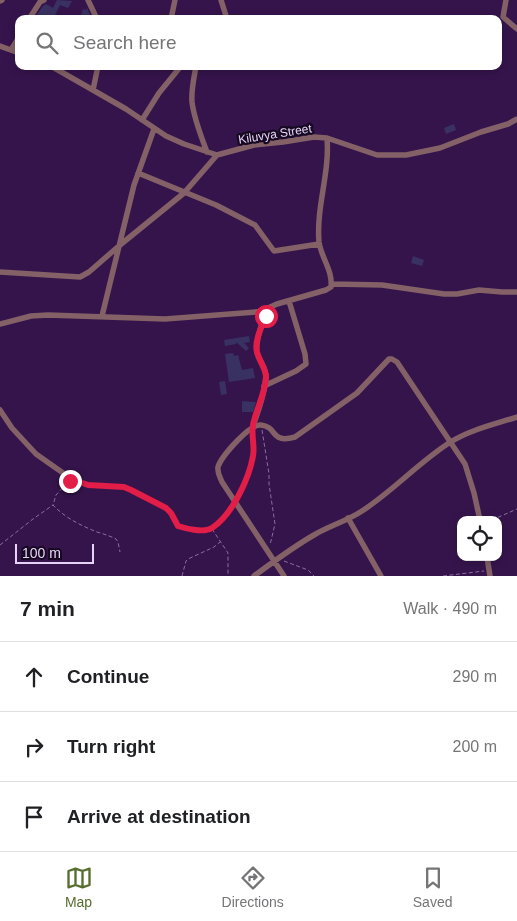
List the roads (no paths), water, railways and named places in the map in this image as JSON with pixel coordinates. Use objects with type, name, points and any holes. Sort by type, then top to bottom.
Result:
[{"type":"street","points":[[88,0],[95,15]]},
{"type":"street","points":[[172,15],[175,0]]},
{"type":"street","points":[[221,0],[226,15]]},
{"type":"street","points":[[506,0],[503,17],[517,29]]},
{"type":"street","points":[[31,15],[40,1]]},
{"type":"street","points":[[11,50],[15,44]]},
{"type":"street","points":[[0,46],[15,52]]},
{"type":"street","points":[[0,272],[80,277],[184,193],[217,155],[184,144],[154,129],[58,70]]},
{"type":"street","points":[[93,90],[97,70]]},
{"type":"street","points":[[142,120],[174,70]]},
{"type":"street","points":[[195,70],[192,102],[207,152]]},
{"type":"street","name":"Kiluvya Street","points":[[217,155],[254,145],[314,137],[327,138],[377,155],[406,155],[440,148],[508,124],[517,119]]},
{"type":"street","points":[[102,316],[138,173],[154,129]]},
{"type":"street","points":[[284,576],[276,559],[268,553],[222,482],[218,467],[225,456],[253,426],[266,373],[257,352],[257,346],[268,311],[272,306],[330,289],[332,284],[329,269],[319,244],[320,208],[328,149],[327,138]]},
{"type":"street","points":[[138,173],[216,206],[255,225],[274,252],[319,244]]},
{"type":"street","points":[[332,284],[382,285],[457,294],[479,290],[517,292]]},
{"type":"street","points":[[264,386],[296,372],[306,364],[305,354],[289,300]]},
{"type":"street","points":[[0,324],[31,316],[48,314],[164,319],[268,311]]},
{"type":"street","points":[[253,426],[261,424],[279,439],[285,440],[295,437],[356,393],[389,359],[392,359],[397,362],[465,464],[479,516]]},
{"type":"street","points":[[0,410],[12,428],[36,454],[73,480]]},
{"type":"street","points":[[254,576],[276,559],[314,535],[377,501],[420,464],[451,442],[477,430],[517,417]]},
{"type":"street","points":[[348,518],[381,576]]}]
